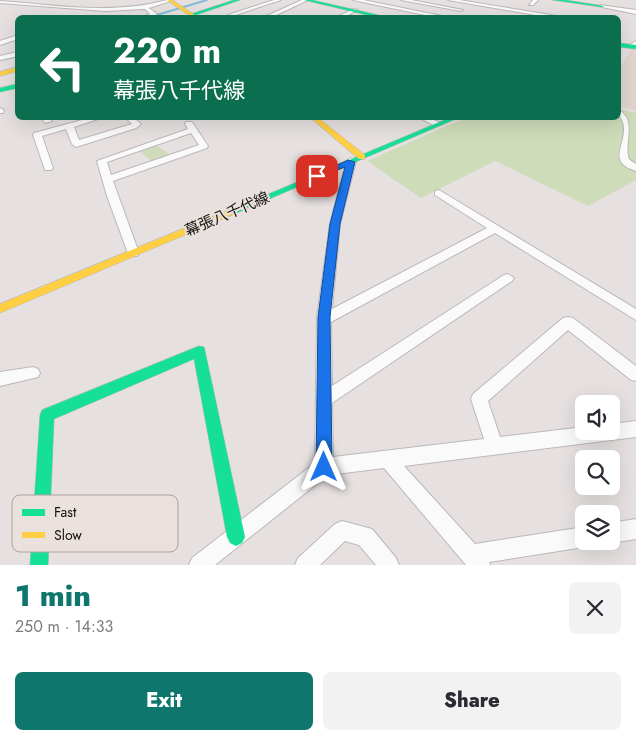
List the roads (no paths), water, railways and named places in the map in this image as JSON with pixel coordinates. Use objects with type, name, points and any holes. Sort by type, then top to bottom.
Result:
[{"type":"street","points":[[64,6],[77,0]]},
{"type":"street","points":[[0,2],[105,10],[145,7],[180,8],[238,0]]},
{"type":"street","points":[[231,15],[279,0]]},
{"type":"street","points":[[271,15],[306,0],[356,5],[387,15]]},
{"type":"street","points":[[403,0],[469,11]]},
{"type":"street","points":[[428,14],[450,0],[547,15]]},
{"type":"street","points":[[531,4],[536,0]]},
{"type":"street","points":[[556,0],[636,12]]},
{"type":"street","points":[[85,6],[91,3]]},
{"type":"street","points":[[524,3],[540,6]]},
{"type":"street","points":[[356,5],[370,12],[387,15],[434,15]]},
{"type":"street","points":[[341,15],[356,5]]},
{"type":"street","points":[[104,15],[145,7],[154,14],[151,15]]},
{"type":"street","points":[[561,15],[565,10]]},
{"type":"street","points":[[0,43],[15,38]]},
{"type":"street","points":[[0,43],[6,45],[15,43]]},
{"type":"street","points":[[0,58],[15,55]]},
{"type":"street","points":[[0,74],[15,70]]},
{"type":"street","points":[[0,90],[15,87]]},
{"type":"street","points":[[621,108],[630,110]]},
{"type":"street","points":[[621,114],[628,119],[632,130],[623,156],[626,162],[636,168]]},
{"type":"street","points":[[48,168],[37,135],[87,120]]},
{"type":"street","points":[[69,126],[76,144],[137,124],[132,120]]},
{"type":"street","points":[[316,120],[356,159],[335,224],[324,319],[324,467]]},
{"type":"street","points":[[429,120],[438,124]]},
{"type":"street","name":"幕張八千代線","points":[[0,309],[449,120]]},
{"type":"street","points":[[107,180],[204,146],[191,127],[102,161],[107,180],[133,253]]},
{"type":"street","points":[[438,193],[636,315]]},
{"type":"street","points":[[324,319],[495,228]]},
{"type":"street","points":[[323,400],[508,278]]},
{"type":"street","points":[[495,446],[479,399],[568,322],[635,373]]},
{"type":"street","points":[[43,495],[47,415],[199,351],[236,536]]},
{"type":"street","points":[[0,379],[33,373]]},
{"type":"street","points":[[199,565],[324,467],[636,429]]},
{"type":"street","points":[[389,460],[476,562],[575,539]]},
{"type":"street","points":[[620,532],[636,529]]},
{"type":"street","points":[[305,565],[342,531],[365,536],[389,565]]},
{"type":"street","points":[[39,565],[40,552]]},
{"type":"waterway","points":[[157,15],[207,0]]},
{"type":"waterway","points":[[0,60],[15,57]]}]
